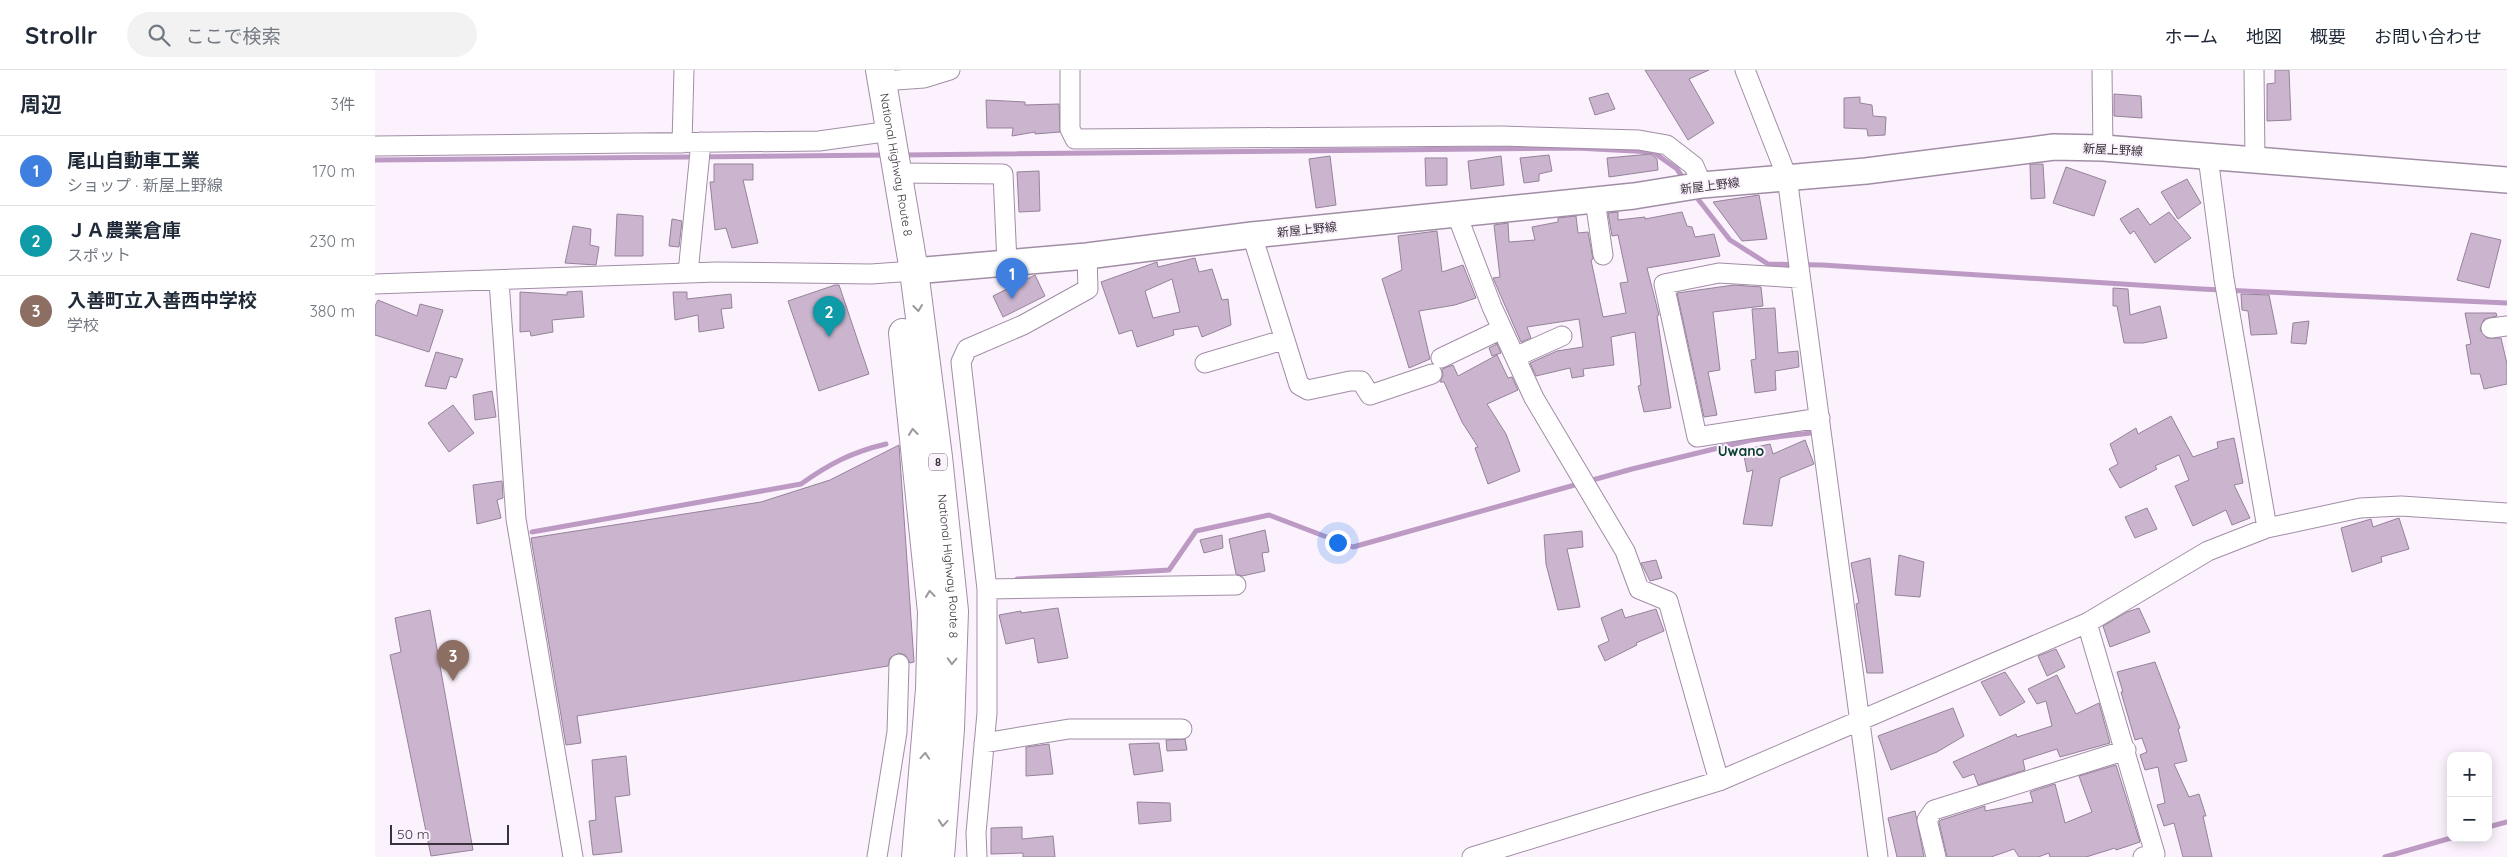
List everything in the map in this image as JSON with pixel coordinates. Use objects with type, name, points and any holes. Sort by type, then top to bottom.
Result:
[{"type":"highway","name":"National Highway Route 8","points":[[874,74],[905,271],[938,457],[954,611],[950,729],[940,857]]},
{"type":"highway","name":"National Highway Route 8","points":[[882,132],[899,173],[932,612],[929,698],[916,857]]},
{"type":"main road","name":"新屋上野線","points":[[905,271],[1087,256],[1252,235],[1595,200],[1702,185],[1866,171],[2054,147],[2103,148],[2507,180]]},
{"type":"street","points":[[684,70],[691,142],[688,273]]},
{"type":"street","points":[[874,74],[924,78],[950,70]]},
{"type":"street","points":[[1070,70],[1070,129],[1075,139],[1501,136],[1639,140],[1667,145],[1694,166],[1702,185]]},
{"type":"street","points":[[1745,70],[1787,177],[1878,857]]},
{"type":"street","points":[[2102,70],[2103,148]]},
{"type":"street","points":[[2254,70],[2255,161]]},
{"type":"street","points":[[375,146],[819,141],[882,132]]},
{"type":"street","points":[[2208,157],[2224,279],[2267,528]]},
{"type":"street","points":[[899,173],[1003,174],[1007,263]]},
{"type":"street","points":[[1595,200],[1603,254]]},
{"type":"street","points":[[1457,215],[1502,329],[1534,398],[1625,551],[1639,589],[1668,601],[1719,781]]},
{"type":"street","points":[[1252,235],[1283,340],[1299,385],[1308,390],[1350,380],[1361,381],[1370,396],[1437,366],[1502,329]]},
{"type":"street","points":[[977,857],[976,834],[987,713],[987,589],[961,362],[967,349],[1023,325],[1088,289],[1087,256]]},
{"type":"street","points":[[375,284],[688,273],[871,274],[905,271]]},
{"type":"street","points":[[1801,278],[1719,273],[1664,284],[1697,437],[1820,418]]},
{"type":"street","points":[[499,280],[516,519],[573,857]]},
{"type":"street","points":[[1515,357],[1562,336]]},
{"type":"street","points":[[1205,363],[1283,340]]},
{"type":"street","points":[[1472,857],[1719,781],[2087,623],[2208,551],[2267,528],[2360,508],[2401,506],[2507,513]]},
{"type":"street","points":[[987,589],[1237,585]]},
{"type":"street","points":[[2087,623],[2126,750],[2151,856]]},
{"type":"street","points":[[877,857],[897,732],[899,664]]},
{"type":"street","points":[[984,743],[1069,729],[1182,730]]},
{"type":"street","points":[[1936,857],[1927,820],[1934,810],[2126,750]]},
{"type":"building","points":[[1645,70],[1709,70],[1689,79],[1714,123],[1688,140]]},
{"type":"building","points":[[2275,70],[2289,70],[2291,120],[2267,121],[2267,84],[2275,83]]},
{"type":"building","points":[[1608,93],[1615,109],[1595,115],[1589,98]]},
{"type":"building","points":[[2114,94],[2141,96],[2142,118],[2114,116]]},
{"type":"building","points":[[1860,97],[1860,103],[1872,105],[1873,116],[1886,117],[1885,135],[1868,136],[1867,129],[1844,128],[1844,98]]},
{"type":"building","points":[[986,100],[1025,102],[1025,105],[1059,104],[1060,132],[1035,134],[1035,132],[1012,136],[1013,128],[987,128]]},
{"type":"building","points":[[1651,154],[1657,159],[1658,170],[1609,177],[1607,158]]},
{"type":"building","points":[[1549,155],[1552,171],[1539,174],[1539,181],[1524,183],[1520,158]]},
{"type":"building","points":[[1330,156],[1336,205],[1316,208],[1309,159]]},
{"type":"building","points":[[1501,156],[1504,185],[1471,189],[1468,161]]},
{"type":"building","points":[[1425,158],[1447,158],[1447,185],[1426,186]]},
{"type":"building","points":[[714,164],[753,164],[753,180],[743,180],[758,243],[732,248],[726,228],[715,230],[710,182],[714,182]]},
{"type":"building","points":[[2030,164],[2043,164],[2045,198],[2031,199]]},
{"type":"building","points":[[2066,167],[2106,181],[2094,216],[2053,203]]},
{"type":"building","points":[[1039,171],[1040,211],[1019,212],[1017,172]]},
{"type":"building","points":[[2187,179],[2201,203],[2178,219],[2161,192]]},
{"type":"building","points":[[1759,195],[1767,239],[1742,241],[1713,202]]},
{"type":"building","points":[[2138,208],[2150,225],[2169,212],[2191,238],[2155,263],[2134,231],[2130,234],[2120,219]]},
{"type":"building","points":[[1618,212],[1618,220],[1645,217],[1645,219],[1682,212],[1687,226],[1692,227],[1695,237],[1714,234],[1720,256],[1647,268],[1659,315],[1657,316],[1671,408],[1644,412],[1638,386],[1641,385],[1635,332],[1611,337],[1614,365],[1583,369],[1584,376],[1572,378],[1570,368],[1536,376],[1530,363],[1557,351],[1583,347],[1579,319],[1527,327],[1531,338],[1521,342],[1493,278],[1500,277],[1494,225],[1508,223],[1509,242],[1535,240],[1532,227],[1558,222],[1558,218],[1576,216],[1578,233],[1588,232],[1593,259],[1591,260],[1603,317],[1626,313],[1620,283],[1628,282],[1618,235],[1612,236],[1608,213]]},
{"type":"building","points":[[617,214],[643,216],[643,256],[615,256]]},
{"type":"building","points":[[672,219],[682,221],[679,247],[669,246]]},
{"type":"building","points":[[573,226],[591,229],[590,245],[599,247],[596,265],[565,263]]},
{"type":"building","points":[[1437,231],[1442,272],[1463,265],[1476,298],[1455,305],[1419,311],[1430,359],[1409,368],[1382,279],[1402,270],[1398,236]]},
{"type":"building","points":[[2471,233],[2501,240],[2489,288],[2457,280]]},
{"type":"building","points":[[1195,258],[1199,272],[1212,269],[1222,300],[1228,299],[1231,325],[1202,337],[1198,326],[1173,330],[1174,335],[1137,347],[1132,330],[1119,334],[1101,282],[1157,262],[1158,267]],"holes":[[[1172,279],[1180,312],[1153,318],[1145,291]]]},
{"type":"building","points":[[1035,275],[1045,296],[1003,317],[993,296]]},
{"type":"building","points":[[839,285],[869,374],[819,391],[788,301]]},
{"type":"building","points":[[1734,285],[1761,287],[1763,306],[1713,312],[1720,370],[1708,372],[1717,415],[1704,417],[1677,293]]},
{"type":"building","points":[[2113,288],[2128,289],[2130,315],[2160,306],[2167,338],[2143,343],[2124,343],[2117,306],[2113,306]]},
{"type":"building","points":[[582,291],[584,317],[552,320],[553,332],[531,336],[530,331],[520,332],[520,292],[567,295],[567,292]]},
{"type":"building","points":[[673,292],[687,292],[687,299],[731,294],[732,308],[721,309],[724,328],[699,332],[698,315],[675,320]]},
{"type":"building","points":[[2241,294],[2269,295],[2277,334],[2251,335],[2248,311],[2242,310]]},
{"type":"building","points":[[378,300],[417,316],[420,304],[443,310],[429,352],[375,335],[375,306]]},
{"type":"building","points":[[1775,308],[1778,353],[1798,351],[1799,367],[1775,371],[1776,390],[1755,393],[1751,360],[1756,359],[1752,309]]},
{"type":"building","points":[[2465,313],[2496,313],[2497,316],[2484,319],[2480,330],[2487,338],[2501,338],[2507,364],[2507,384],[2484,389],[2480,374],[2471,374],[2466,345],[2471,344]]},
{"type":"building","points":[[2309,321],[2306,344],[2291,343],[2293,323]]},
{"type":"building","points":[[1497,344],[1501,353],[1492,356],[1489,348]]},
{"type":"building","points":[[436,352],[463,359],[456,378],[450,376],[446,389],[425,386]]},
{"type":"building","points":[[1497,355],[1508,378],[1512,377],[1518,390],[1487,404],[1506,434],[1520,471],[1488,484],[1475,448],[1478,447],[1462,422],[1444,382],[1440,382],[1443,376],[1442,369],[1453,365],[1458,376]]},
{"type":"building","points":[[492,391],[496,417],[475,420],[473,395]]},
{"type":"building","points":[[453,405],[474,433],[449,452],[428,423]]},
{"type":"building","points":[[2171,416],[2193,457],[2218,448],[2217,442],[2234,438],[2243,483],[2234,485],[2250,518],[2232,525],[2226,510],[2193,526],[2175,486],[2189,480],[2179,455],[2155,466],[2157,469],[2120,488],[2109,469],[2118,464],[2110,444],[2136,428],[2138,434]]},
{"type":"building","points":[[1805,440],[1814,464],[1780,478],[1772,526],[1743,524],[1753,470],[1747,472],[1743,450],[1770,444],[1773,454]]},
{"type":"building","points":[[899,445],[914,662],[910,663],[905,655],[899,653],[890,658],[888,666],[577,716],[581,743],[566,745],[531,538],[761,502],[830,480]]},
{"type":"building","points":[[502,481],[503,498],[497,500],[501,518],[477,524],[473,485]]},
{"type":"building","points":[[2147,508],[2157,529],[2135,538],[2125,517]]},
{"type":"building","points":[[2399,518],[2409,549],[2381,557],[2382,562],[2352,572],[2341,528],[2371,519],[2373,527]]},
{"type":"building","points":[[1265,530],[1269,552],[1262,553],[1265,571],[1242,576],[1236,574],[1229,539]]},
{"type":"building","points":[[1582,531],[1583,547],[1567,549],[1580,607],[1558,610],[1546,564],[1544,535]]},
{"type":"building","points":[[1222,535],[1223,548],[1204,553],[1200,540]]},
{"type":"building","points":[[1899,555],[1924,562],[1920,597],[1895,595]]},
{"type":"building","points":[[1870,558],[1883,673],[1867,673],[1856,604],[1859,603],[1851,563]]},
{"type":"building","points":[[1656,560],[1662,578],[1650,581],[1641,563]]},
{"type":"building","points":[[1058,608],[1068,658],[1038,663],[1034,638],[1006,644],[999,615]]},
{"type":"building","points":[[2139,608],[2150,632],[2110,647],[2103,626],[2127,612]]},
{"type":"building","points":[[1622,609],[1625,618],[1656,609],[1664,631],[1636,643],[1637,645],[1605,661],[1598,646],[1609,641],[1601,618]]},
{"type":"building","points":[[430,610],[473,850],[431,856],[390,655],[401,652],[395,618]]},
{"type":"building","points":[[2056,649],[2065,667],[2047,676],[2038,656]]},
{"type":"building","points":[[2155,662],[2180,728],[2178,729],[2187,761],[2174,764],[2189,797],[2199,794],[2206,816],[2203,816],[2212,857],[2183,857],[2174,823],[2164,826],[2157,805],[2165,803],[2158,767],[2145,770],[2140,755],[2147,752],[2142,738],[2135,740],[2117,672]]},
{"type":"building","points":[[2005,672],[2025,702],[2000,716],[1981,682]]},
{"type":"building","points":[[2057,675],[2076,714],[2099,703],[2110,743],[2060,757],[2057,749],[2023,760],[2025,770],[1978,785],[1974,774],[1963,778],[1953,762],[2016,734],[2017,737],[2052,726],[2046,701],[2037,704],[2028,689]]},
{"type":"building","points":[[1953,708],[1964,736],[1937,752],[1891,770],[1878,736]]},
{"type":"building","points":[[1185,739],[1187,750],[1167,751],[1166,740]]},
{"type":"building","points":[[1159,743],[1163,771],[1134,775],[1129,744]]},
{"type":"building","points":[[1049,744],[1053,774],[1026,776],[1026,747]]},
{"type":"building","points":[[626,756],[630,795],[615,797],[622,852],[593,855],[589,821],[596,820],[592,760]]},
{"type":"building","points":[[2116,765],[2140,842],[2086,857],[2050,857],[2049,853],[2038,857],[2019,857],[2014,849],[1991,857],[1947,857],[1939,822],[1941,820],[1985,806],[1985,811],[2033,802],[2030,792],[2055,784],[2065,823],[2092,812],[2079,776]]},
{"type":"building","points":[[1137,802],[1170,803],[1171,821],[1139,824]]},
{"type":"building","points":[[1915,811],[1924,857],[1897,857],[1888,818]]},
{"type":"building","points":[[1022,827],[1022,839],[1053,836],[1055,857],[1023,857],[1023,853],[991,854],[991,828]]},
{"type":"waterway","points":[[903,155],[1576,148],[1653,152],[1677,169],[1685,181]]},
{"type":"waterway","points":[[375,160],[887,155]]},
{"type":"waterway","points":[[1694,194],[1730,240],[1768,264],[1822,265],[2201,289],[2507,303]]},
{"type":"waterway","points":[[1017,579],[1169,570],[1196,531],[1269,515],[1353,547],[1632,469],[1751,440],[1811,433]]},
{"type":"waterway","points":[[532,532],[801,484],[841,459],[886,444]]},
{"type":"waterway","points":[[2492,826],[2507,822]]},
{"type":"waterway","points":[[2385,857],[2447,839]]},
{"type":"place","name":"尾山自動車工業","points":[[1012,299]]},
{"type":"place","name":"ＪＡ農業倉庫","points":[[829,337]]},
{"type":"place","name":"入善町立入善西中学校","points":[[453,681]]},
{"type":"district","name":"Uwano","points":[[1741,451]]}]
